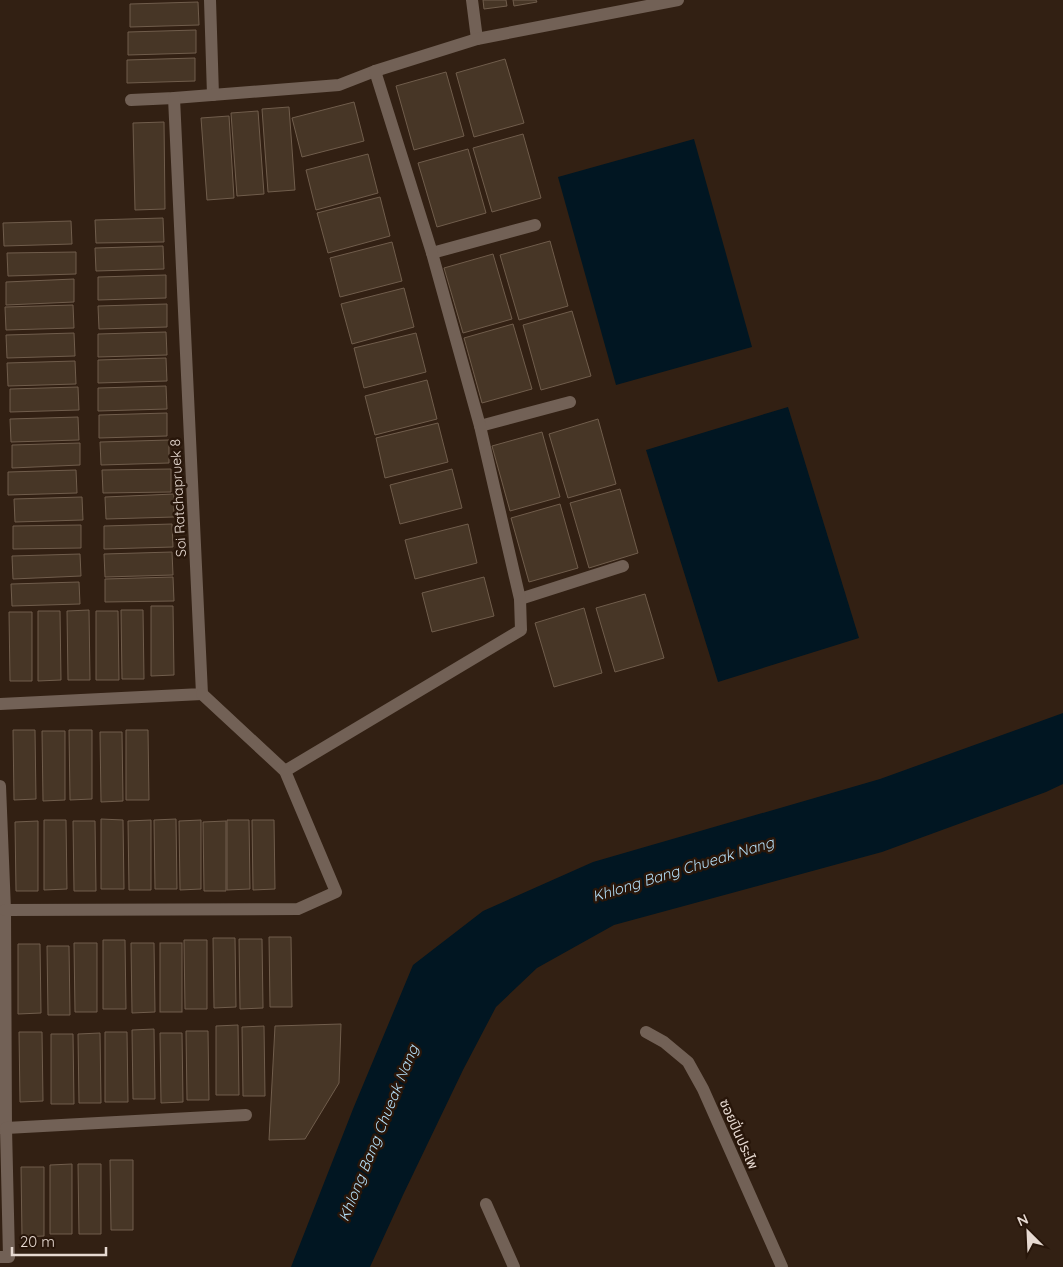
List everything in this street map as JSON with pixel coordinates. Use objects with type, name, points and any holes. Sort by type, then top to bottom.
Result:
[{"type":"street","points":[[210,0],[213,95]]},
{"type":"street","points":[[472,0],[477,39]]},
{"type":"street","points":[[131,100],[339,85],[375,71],[477,39],[678,0]]},
{"type":"street","points":[[285,771],[521,630],[520,599],[480,426],[432,253],[375,71]]},
{"type":"street","name":"Soi Ratchapruek 8","points":[[174,98],[202,694]]},
{"type":"street","points":[[432,253],[535,225]]},
{"type":"street","points":[[480,426],[570,402]]},
{"type":"street","points":[[520,599],[623,566]]},
{"type":"street","points":[[0,704],[202,694],[285,771],[336,892],[298,910],[5,910]]},
{"type":"street","points":[[0,786],[5,910],[3,1128],[9,1257],[0,1257]]},
{"type":"street","name":"ซอยปิ่นประไพ","points":[[646,1032],[664,1042],[688,1062],[703,1089],[782,1267]]},
{"type":"street","points":[[3,1128],[246,1115]]},
{"type":"street","points":[[486,1204],[514,1267]]},
{"type":"water","points":[[694,139],[752,347],[616,385],[558,177]]},
{"type":"water","points":[[788,407],[859,638],[718,682],[646,450]]},
{"type":"water","name":"Khlong Bang Chueak Nang","points":[[1063,713],[1063,784],[1046,792],[882,852],[614,925],[537,968],[496,1007],[463,1070],[370,1267],[291,1267],[353,1109],[413,965],[483,911],[593,862],[880,779]]},
{"type":"building","points":[[483,0],[506,0],[507,6],[484,9]]},
{"type":"building","points":[[513,0],[536,0],[537,2],[514,6]]},
{"type":"building","points":[[198,2],[199,25],[130,27],[130,4]]},
{"type":"building","points":[[196,30],[196,53],[128,55],[128,32]]},
{"type":"building","points":[[195,58],[195,81],[127,83],[127,60]]},
{"type":"building","points":[[505,59],[524,123],[474,137],[456,73]]},
{"type":"building","points":[[446,72],[464,136],[414,150],[396,86]]},
{"type":"building","points":[[354,102],[364,141],[302,157],[292,118]]},
{"type":"building","points":[[289,107],[295,190],[268,192],[262,109]]},
{"type":"building","points":[[258,111],[264,194],[237,196],[231,113]]},
{"type":"building","points":[[229,116],[234,198],[207,200],[201,118]]},
{"type":"building","points":[[164,122],[165,209],[135,210],[133,123]]},
{"type":"building","points":[[523,134],[541,198],[492,212],[473,148]]},
{"type":"building","points":[[468,149],[486,213],[437,227],[418,163]]},
{"type":"building","points":[[368,154],[378,193],[316,210],[306,170]]},
{"type":"building","points":[[380,197],[390,236],[328,253],[317,213]]},
{"type":"building","points":[[163,218],[164,242],[96,243],[95,220]]},
{"type":"building","points":[[71,221],[72,244],[4,246],[3,223]]},
{"type":"building","points":[[550,241],[568,306],[519,320],[500,255]]},
{"type":"building","points":[[392,242],[402,281],[340,297],[330,258]]},
{"type":"building","points":[[163,246],[164,269],[96,271],[95,248]]},
{"type":"building","points":[[76,252],[76,274],[8,276],[7,253]]},
{"type":"building","points":[[493,254],[512,319],[463,333],[444,268]]},
{"type":"building","points":[[166,275],[166,298],[98,300],[98,277]]},
{"type":"building","points":[[74,279],[74,302],[6,305],[6,282]]},
{"type":"building","points":[[404,288],[414,327],[352,344],[341,304]]},
{"type":"building","points":[[167,304],[167,327],[99,329],[98,306]]},
{"type":"building","points":[[73,305],[74,328],[6,330],[5,307]]},
{"type":"building","points":[[572,311],[591,376],[541,390],[523,325]]},
{"type":"building","points":[[513,324],[532,389],[482,403],[464,338]]},
{"type":"building","points":[[166,332],[167,355],[98,357],[98,334]]},
{"type":"building","points":[[74,333],[75,356],[7,358],[6,335]]},
{"type":"building","points":[[416,333],[426,372],[364,388],[354,348]]},
{"type":"building","points":[[166,358],[167,381],[98,383],[98,360]]},
{"type":"building","points":[[75,361],[76,384],[8,386],[7,363]]},
{"type":"building","points":[[427,380],[437,419],[375,435],[365,396]]},
{"type":"building","points":[[166,386],[167,409],[98,411],[98,388]]},
{"type":"building","points":[[78,387],[79,410],[10,412],[10,389]]},
{"type":"building","points":[[167,413],[167,436],[99,438],[99,415]]},
{"type":"building","points":[[78,417],[79,440],[11,442],[10,419]]},
{"type":"building","points":[[598,419],[616,484],[568,498],[549,434]]},
{"type":"building","points":[[438,423],[448,462],[385,478],[376,438]]},
{"type":"building","points":[[542,432],[560,497],[510,511],[492,446]]},
{"type":"building","points":[[169,440],[169,463],[101,465],[100,442]]},
{"type":"building","points":[[80,443],[80,465],[12,468],[12,445]]},
{"type":"building","points":[[171,469],[171,492],[103,493],[102,470]]},
{"type":"building","points":[[452,469],[462,508],[400,524],[390,485]]},
{"type":"building","points":[[76,470],[77,493],[8,495],[8,472]]},
{"type":"building","points":[[620,489],[638,553],[589,568],[570,503]]},
{"type":"building","points":[[174,494],[174,517],[106,519],[105,497]]},
{"type":"building","points":[[82,497],[83,520],[15,522],[14,499]]},
{"type":"building","points":[[560,504],[578,568],[529,582],[511,518]]},
{"type":"building","points":[[172,524],[173,547],[104,549],[104,526]]},
{"type":"building","points":[[468,524],[477,563],[415,579],[405,540]]},
{"type":"building","points":[[81,525],[81,548],[13,549],[13,526]]},
{"type":"building","points":[[172,552],[173,575],[105,577],[104,554]]},
{"type":"building","points":[[80,554],[81,576],[13,579],[12,556]]},
{"type":"building","points":[[173,577],[174,601],[105,602],[105,579]]},
{"type":"building","points":[[484,577],[494,616],[432,632],[422,593]]},
{"type":"building","points":[[79,582],[80,604],[12,606],[11,584]]},
{"type":"building","points":[[645,594],[664,658],[615,672],[596,608]]},
{"type":"building","points":[[151,606],[173,606],[174,675],[151,676]]},
{"type":"building","points":[[584,608],[602,673],[554,687],[535,623]]},
{"type":"building","points":[[89,610],[90,680],[68,680],[67,611]]},
{"type":"building","points":[[121,610],[143,610],[144,679],[122,679]]},
{"type":"building","points":[[38,611],[60,611],[61,680],[38,681]]},
{"type":"building","points":[[96,611],[118,611],[119,680],[96,680]]},
{"type":"building","points":[[9,612],[32,612],[32,681],[10,681]]},
{"type":"building","points":[[13,730],[35,730],[36,799],[14,800]]},
{"type":"building","points":[[69,730],[92,730],[92,799],[70,800]]},
{"type":"building","points":[[126,730],[148,730],[149,800],[126,800]]},
{"type":"building","points":[[42,731],[65,731],[65,800],[43,801]]},
{"type":"building","points":[[100,732],[122,732],[123,801],[101,802]]},
{"type":"building","points":[[101,819],[123,820],[124,889],[101,889]]},
{"type":"building","points":[[176,819],[177,889],[155,889],[154,820]]},
{"type":"building","points":[[44,820],[66,820],[67,889],[44,890]]},
{"type":"building","points":[[151,820],[151,890],[129,890],[128,821]]},
{"type":"building","points":[[201,820],[201,889],[180,890],[179,821]]},
{"type":"building","points":[[227,820],[249,820],[250,889],[227,890]]},
{"type":"building","points":[[252,820],[274,820],[275,889],[253,890]]},
{"type":"building","points":[[38,821],[38,891],[16,891],[15,822]]},
{"type":"building","points":[[73,821],[95,821],[96,891],[74,891]]},
{"type":"building","points":[[226,821],[226,891],[204,891],[203,822]]},
{"type":"building","points":[[269,937],[291,937],[292,1007],[270,1007]]},
{"type":"building","points":[[213,938],[235,938],[236,1007],[214,1008]]},
{"type":"building","points":[[239,939],[262,939],[263,1008],[240,1009]]},
{"type":"building","points":[[103,940],[125,940],[126,1009],[103,1009]]},
{"type":"building","points":[[184,940],[207,940],[207,1009],[185,1009]]},
{"type":"building","points":[[74,943],[97,943],[97,1012],[75,1012]]},
{"type":"building","points":[[131,943],[154,943],[155,1012],[132,1013]]},
{"type":"building","points":[[160,943],[182,943],[182,1012],[160,1012]]},
{"type":"building","points":[[18,944],[40,944],[41,1013],[18,1014]]},
{"type":"building","points":[[47,946],[69,946],[70,1015],[48,1015]]},
{"type":"building","points":[[341,1024],[339,1083],[305,1139],[269,1140],[275,1026]]},
{"type":"building","points":[[238,1025],[239,1095],[216,1095],[216,1026]]},
{"type":"building","points":[[264,1026],[265,1096],[243,1096],[242,1027]]},
{"type":"building","points":[[154,1029],[155,1099],[133,1099],[132,1030]]},
{"type":"building","points":[[186,1031],[208,1031],[209,1100],[187,1100]]},
{"type":"building","points":[[19,1032],[42,1032],[43,1101],[20,1102]]},
{"type":"building","points":[[105,1032],[127,1032],[128,1102],[105,1102]]},
{"type":"building","points":[[100,1033],[101,1103],[79,1103],[78,1034]]},
{"type":"building","points":[[160,1033],[182,1033],[183,1102],[161,1103]]},
{"type":"building","points":[[51,1034],[73,1034],[74,1104],[51,1104]]},
{"type":"building","points":[[110,1160],[133,1160],[133,1230],[111,1230]]},
{"type":"building","points":[[72,1164],[72,1234],[50,1234],[50,1165]]},
{"type":"building","points":[[78,1164],[101,1164],[101,1234],[79,1234]]},
{"type":"building","points":[[21,1167],[44,1167],[44,1236],[22,1237]]}]
